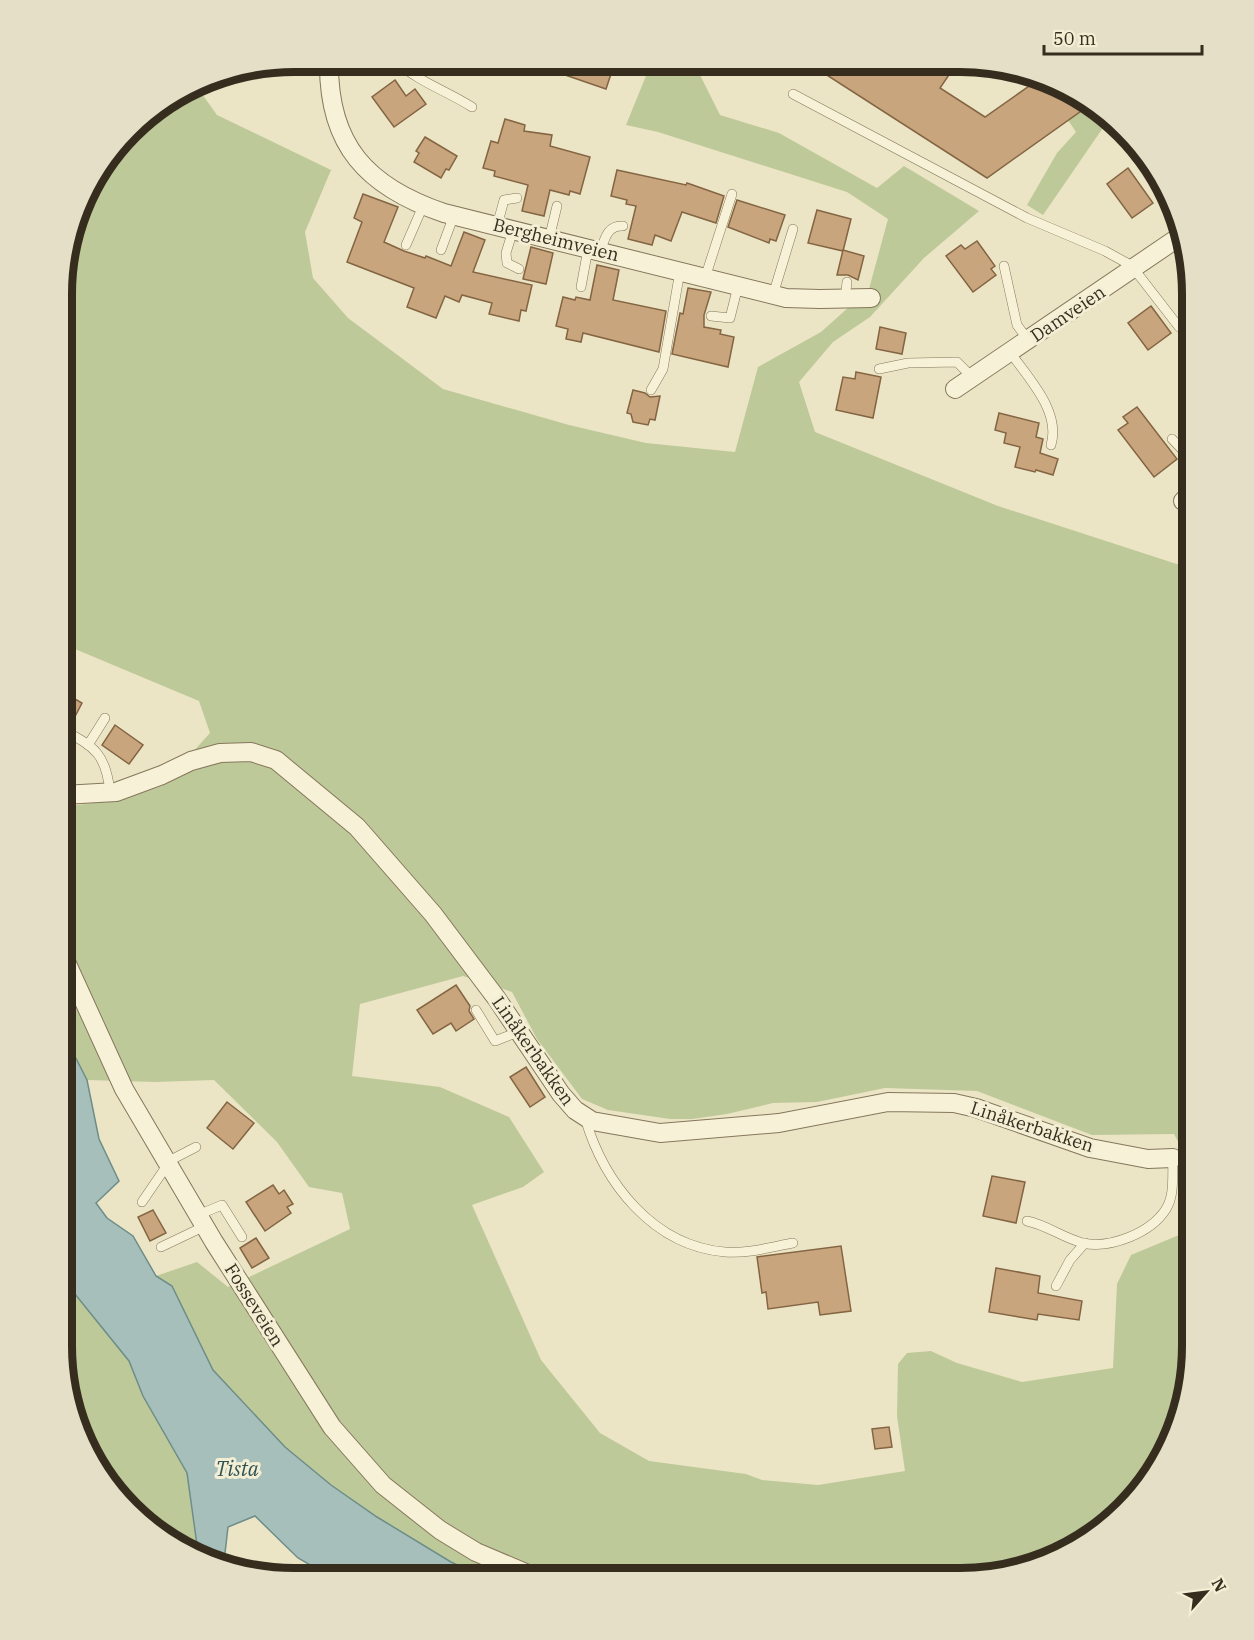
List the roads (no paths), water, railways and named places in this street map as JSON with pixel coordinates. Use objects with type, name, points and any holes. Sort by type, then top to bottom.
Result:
[{"type":"street","name":"Bergheimveien","points":[[329,72],[332,108],[348,146],[374,177],[389,188],[423,206],[786,298],[846,290],[871,298]]},
{"type":"street","name":"Damveien","points":[[955,389],[1175,240]]},
{"type":"street","name":"Linåkerbakken","points":[[72,794],[110,792],[141,783],[191,761],[220,753],[251,752],[276,760],[357,827],[433,914],[561,1094],[575,1110],[592,1121],[660,1133],[779,1123],[888,1102],[954,1103],[976,1108],[1090,1148],[1148,1159],[1173,1158]]},
{"type":"street","name":"Fosseveien","points":[[72,975],[124,1089],[202,1221],[332,1427],[384,1485],[440,1530],[476,1552],[514,1568]]},
{"type":"lane","points":[[408,72],[426,84],[472,107]]},
{"type":"lane","points":[[793,94],[1027,218],[1105,251],[1135,268],[1179,327]]},
{"type":"lane","points":[[705,278],[732,194]]},
{"type":"lane","points":[[518,198],[504,200],[507,263],[519,269]]},
{"type":"lane","points":[[406,244],[423,206]]},
{"type":"lane","points":[[549,239],[557,206]]},
{"type":"lane","points":[[441,250],[454,215]]},
{"type":"lane","points":[[581,287],[594,250],[609,230],[616,225],[623,226]]},
{"type":"lane","points":[[773,295],[793,229]]},
{"type":"lane","points":[[1004,266],[1017,325],[1028,340]]},
{"type":"lane","points":[[651,390],[663,369],[680,272]]},
{"type":"lane","points":[[711,316],[730,318],[738,286]]},
{"type":"lane","points":[[1010,352],[1050,411],[1054,435],[1052,445]]},
{"type":"lane","points":[[879,369],[908,363],[957,362],[972,377]]},
{"type":"lane","points":[[1172,440],[1182,450]]},
{"type":"lane","points":[[88,745],[105,718]]},
{"type":"lane","points":[[72,735],[88,745],[101,758],[108,771],[110,792]]},
{"type":"lane","points":[[476,1010],[495,1041],[518,1032]]},
{"type":"lane","points":[[584,1116],[592,1143],[615,1183],[644,1218],[671,1235],[694,1247],[726,1252],[748,1251],[793,1243]]},
{"type":"lane","points":[[142,1202],[168,1163],[196,1147]]},
{"type":"lane","points":[[1027,1221],[1041,1224],[1063,1237],[1085,1243],[1104,1244],[1128,1238],[1154,1222],[1166,1209],[1172,1194],[1173,1158]]},
{"type":"lane","points":[[161,1247],[202,1221],[222,1205],[242,1237]]},
{"type":"lane","points":[[1056,1286],[1070,1260],[1085,1243]]},
{"type":"water","name":"Tista","points":[[72,1051],[87,1080],[99,1139],[119,1181],[96,1203],[107,1218],[133,1236],[156,1276],[172,1286],[213,1370],[285,1447],[331,1485],[377,1517],[464,1568],[315,1568],[298,1558],[255,1516],[228,1527],[225,1556],[197,1546],[187,1473],[143,1396],[129,1361],[72,1290]]}]
